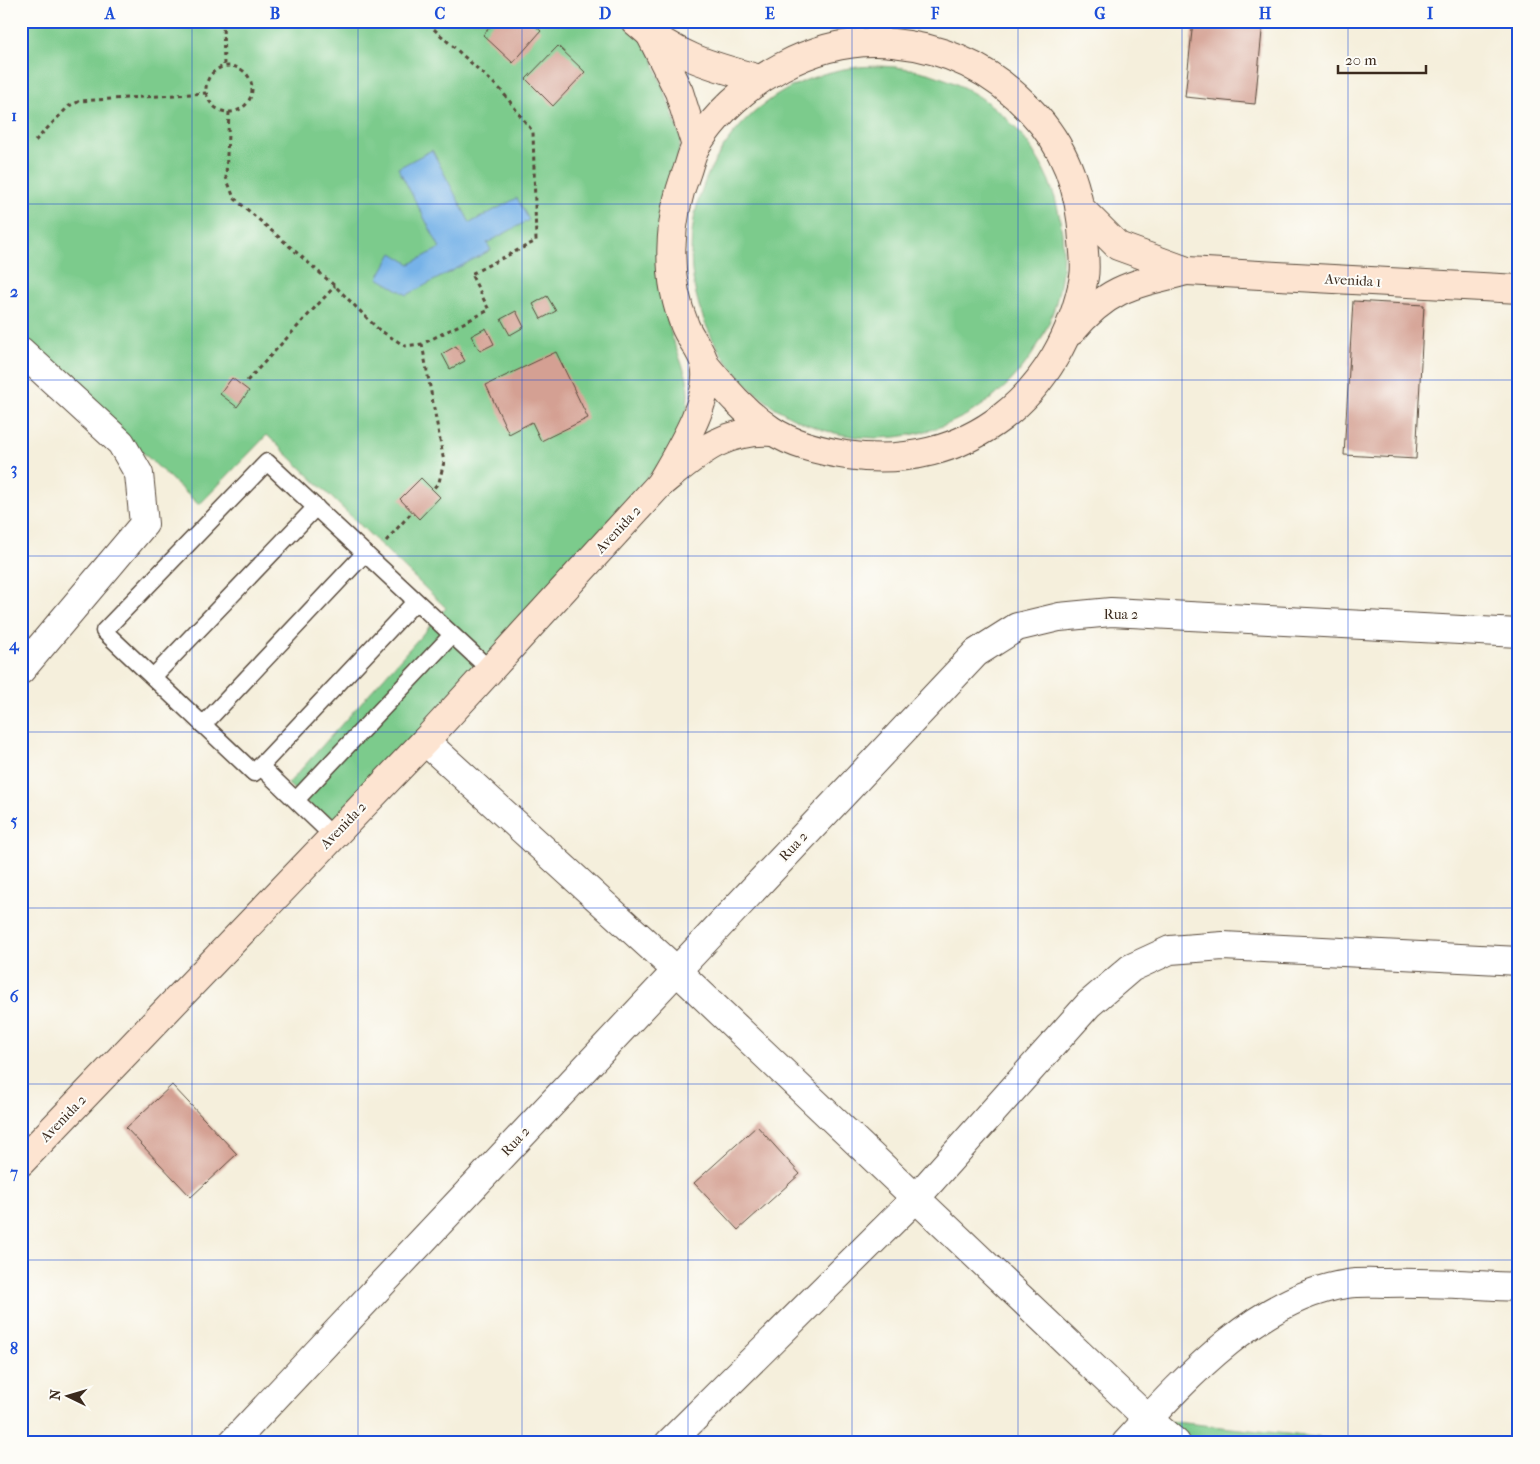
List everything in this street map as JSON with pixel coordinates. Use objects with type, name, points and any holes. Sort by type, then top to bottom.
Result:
[{"type":"street","points":[[643,29],[694,60],[760,79]]},
{"type":"street","points":[[643,29],[679,92],[696,146]]},
{"type":"street","points":[[1068,337],[1085,274],[1082,210],[1069,166],[1046,126],[1014,93],[977,66],[935,49],[890,42],[844,44],[800,57],[760,79],[728,107],[696,146],[681,185],[672,231],[673,279],[684,325],[705,365],[733,399],[773,432],[818,451],[877,459],[936,451],[991,426],[1036,387],[1068,337],[1088,311],[1105,298],[1128,287],[1187,271]]},
{"type":"street","points":[[1082,210],[1118,246],[1187,271]]},
{"type":"street","name":"Avenida 1","points":[[1187,271],[1519,289]]},
{"type":"street","points":[[21,351],[121,442],[139,474],[144,524],[21,670]]},
{"type":"street","points":[[660,484],[693,425],[704,384],[705,365]]},
{"type":"street","points":[[660,484],[697,454],[717,441],[732,435],[753,431],[773,432]]},
{"type":"street","name":"Avenida 2","points":[[21,1162],[425,741],[489,668],[660,484]]},
{"type":"street","name":"Rua 2","points":[[232,1443],[976,653],[1017,627],[1059,617],[1110,612],[1519,633]]},
{"type":"street","points":[[425,741],[676,970],[915,1199],[1148,1419],[1176,1443]]},
{"type":"street","points":[[669,1443],[915,1199],[1089,1004],[1131,968],[1170,950],[1223,946],[1519,961]]},
{"type":"street","points":[[1126,1443],[1209,1360],[1246,1328],[1296,1298],[1348,1284],[1421,1282],[1519,1287]]},
{"type":"lane","points":[[416,601],[254,773],[104,631],[268,462],[489,668]]},
{"type":"lane","points":[[153,677],[316,508]]},
{"type":"lane","points":[[203,725],[368,556]]},
{"type":"lane","points":[[296,800],[452,635]]},
{"type":"lane","points":[[260,766],[333,836]]},
{"type":"path","points":[[223,21],[224,66]]},
{"type":"path","points":[[229,112],[226,176],[234,198],[335,286],[378,328],[405,346],[422,344],[489,310],[471,274],[536,241],[533,132],[501,90],[425,21]]},
{"type":"path","points":[[224,66],[238,67],[248,75],[251,82],[250,99],[244,107],[229,112],[213,106],[206,92],[211,74],[224,66]]},
{"type":"path","points":[[35,141],[70,106],[80,101],[206,92]]},
{"type":"path","points":[[247,381],[335,286]]},
{"type":"path","points":[[422,344],[444,462],[439,482],[432,489]]},
{"type":"path","points":[[368,556],[412,512]]},
{"type":"green space","points":[[21,21],[621,21],[648,46],[681,138],[661,260],[663,299],[672,337],[687,378],[687,412],[666,457],[333,827],[288,784],[446,608],[267,435],[199,505],[21,339]]},
{"type":"green space","points":[[877,66],[913,69],[948,80],[980,97],[1009,120],[1032,149],[1049,181],[1060,216],[1063,252],[1060,288],[1049,323],[1032,355],[1009,384],[980,407],[948,424],[913,435],[877,438],[841,435],[806,424],[774,407],[745,384],[722,355],[705,323],[694,288],[691,252],[694,216],[705,181],[722,149],[745,120],[774,97],[806,80],[841,69]]},
{"type":"green space","points":[[1148,1419],[1370,1443],[1176,1443]]},
{"type":"water","points":[[432,150],[470,223],[517,198],[529,220],[487,243],[491,250],[407,295],[378,278],[392,253],[410,264],[440,248],[398,168]]},
{"type":"building","points":[[495,21],[530,21],[541,31],[513,63],[483,35]]},
{"type":"building","points":[[1193,21],[1263,21],[1255,104],[1185,97]]},
{"type":"building","points":[[558,46],[585,72],[553,106],[526,79]]},
{"type":"building","points":[[547,296],[556,311],[541,319],[533,304]]},
{"type":"building","points":[[1353,301],[1424,305],[1416,459],[1344,455]]},
{"type":"building","points":[[516,311],[524,327],[510,335],[501,319]]},
{"type":"building","points":[[486,328],[494,344],[480,351],[471,336]]},
{"type":"building","points":[[456,346],[465,361],[450,369],[442,354]]},
{"type":"building","points":[[556,352],[588,418],[541,441],[532,422],[509,434],[486,385]]},
{"type":"building","points":[[232,378],[249,391],[237,407],[220,394]]},
{"type":"building","points":[[1517,411],[1519,411],[1519,465],[1514,465]]},
{"type":"building","points":[[421,478],[440,497],[419,519],[400,499]]},
{"type":"building","points":[[172,1085],[237,1154],[191,1197],[126,1128]]},
{"type":"building","points":[[757,1126],[800,1174],[738,1230],[694,1183]]}]
